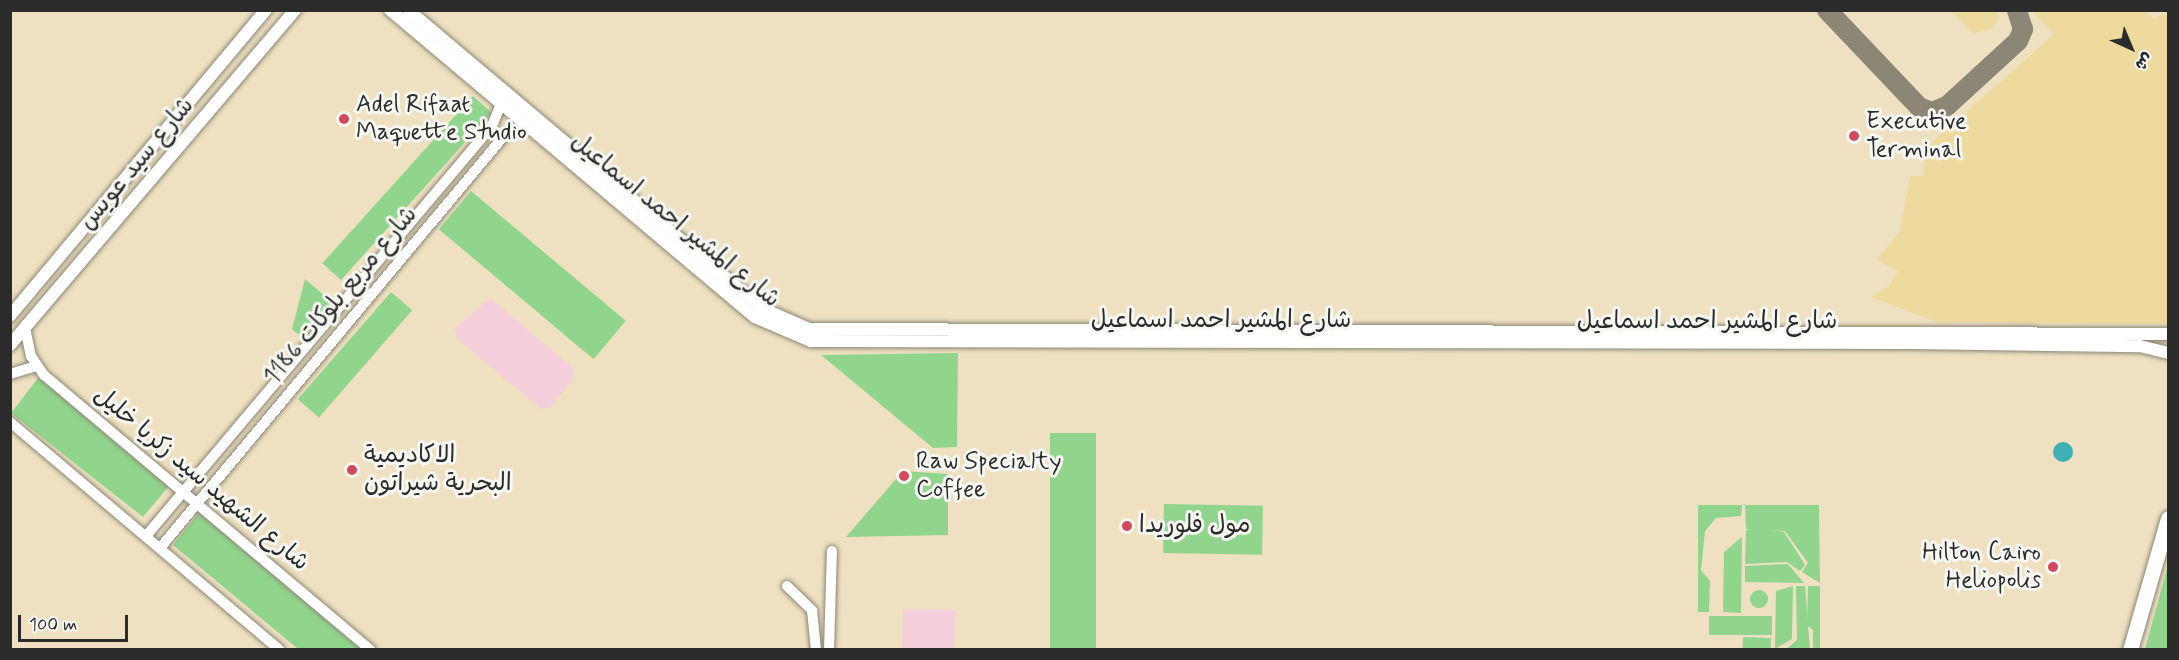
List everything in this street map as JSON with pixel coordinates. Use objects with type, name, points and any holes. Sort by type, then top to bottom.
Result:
[{"type":"highway","points":[[2130,650],[2169,518]]},
{"type":"main road","points":[[10,316],[266,10]]},
{"type":"main road","name":"شارع سيد عويس","points":[[10,345],[295,10]]},
{"type":"main road","name":"شارع المشير احمد اسماعيل","points":[[390,10],[417,26],[755,303],[789,324],[819,331],[1160,337]]},
{"type":"main road","name":"شارع المشير احمد اسماعيل","points":[[408,10],[417,26],[501,104],[755,317],[788,334],[821,341],[1160,337],[2057,339],[2169,334]]},
{"type":"main road","name":"شارع المشير احمد اسماعيل","points":[[2057,339],[2140,346],[2169,353]]},
{"type":"street","name":"شارع مربع بلوكات 1186","points":[[146,536],[492,126],[501,104]]},
{"type":"street","name":"شارع مربع بلوكات 1186","points":[[160,548],[503,137],[525,124]]},
{"type":"street","points":[[417,215],[428,225]]},
{"type":"street","points":[[404,230],[415,240]]},
{"type":"street","points":[[10,374],[37,366],[25,328]]},
{"type":"street","name":"شارع الشهيد سيد زكريا خليل","points":[[37,366],[183,493],[370,650]]},
{"type":"street","points":[[10,422],[280,650]]},
{"type":"street","points":[[830,650],[829,600],[832,551]]},
{"type":"street","points":[[787,586],[808,603],[815,617],[816,650]]},
{"type":"street","points":[[808,603],[829,600]]},
{"type":"shaded area","points":[[490,298],[573,368],[574,379],[550,407],[541,409],[457,339],[455,328]]},
{"type":"shaded area","points":[[903,609],[955,610],[954,650],[902,649]]},
{"type":"green space","points":[[473,96],[492,113],[341,280],[322,263]]},
{"type":"green space","points":[[471,191],[626,321],[594,359],[439,229]]},
{"type":"green space","points":[[305,279],[333,303],[303,338],[292,329]]},
{"type":"green space","points":[[391,292],[412,310],[319,418],[298,399]]},
{"type":"green space","points":[[958,353],[957,447],[933,448],[821,355]]},
{"type":"green space","points":[[42,373],[169,486],[143,517],[11,413]]},
{"type":"green space","points":[[1050,433],[1096,433],[1096,649],[1050,649]]},
{"type":"green space","points":[[903,471],[948,474],[948,535],[846,537]]},
{"type":"green space","points":[[1164,504],[1263,506],[1262,555],[1163,553]]},
{"type":"green space","points":[[1698,505],[1742,505],[1741,516],[1716,518],[1705,531],[1701,570],[1710,581],[1709,612],[1698,612]]},
{"type":"green space","points":[[1745,505],[1819,505],[1820,583],[1802,572],[1808,563],[1785,531],[1746,529]]},
{"type":"green space","points":[[199,513],[362,649],[298,649],[173,545]]},
{"type":"green space","points":[[1757,528],[1784,532],[1805,565],[1800,571],[1787,562],[1745,564],[1746,530]]},
{"type":"green space","points":[[1742,537],[1741,613],[1723,612],[1724,552]]},
{"type":"green space","points":[[1788,564],[1804,583],[1745,582],[1745,566]]},
{"type":"green space","points":[[2168,565],[2168,649],[2145,649]]},
{"type":"green space","points":[[1793,586],[1792,639],[1775,649],[1776,591]]},
{"type":"green space","points":[[1796,586],[1805,586],[1810,649],[1786,649],[1797,640]]},
{"type":"green space","points":[[1808,586],[1820,586],[1820,649],[1813,649],[1813,630],[1807,625]]},
{"type":"green space","points":[[1755,590],[1763,590],[1768,595],[1766,606],[1755,608],[1750,603],[1750,595]]},
{"type":"green space","points":[[1709,616],[1772,616],[1772,635],[1709,635]]},
{"type":"green space","points":[[1743,637],[1771,638],[1771,650],[1743,649]]},
{"type":"sand","points":[[1951,11],[1997,11],[1998,19],[1992,29],[1973,33]]},
{"type":"sand","points":[[2032,11],[2145,11],[2154,19],[2168,11],[2168,324],[1937,322],[1871,297],[1889,286],[1898,271],[1877,260],[1900,231],[1910,176],[1923,176],[1927,147],[2054,34]]},
{"type":"water","points":[[2063,442],[2070,445],[2073,452],[2070,459],[2063,462],[2056,459],[2053,452],[2056,445]]},
{"type":"taxiway","points":[[1827,10],[1919,107],[1932,112],[1947,106],[2018,41],[2023,29],[2017,10]]},
{"type":"place","name":"Adel Rifaat Maquette Studio","points":[[344,119]]},
{"type":"place","name":"Executive Terminal","points":[[1854,136]]},
{"type":"place","name":"الاكاديمية البحرية شيراتون","points":[[352,470]]},
{"type":"place","name":"Raw Specialty Coffee","points":[[904,476]]},
{"type":"place","name":"مول فلوريدا","points":[[1127,526]]},
{"type":"place","name":"Hilton Cairo Heliopolis","points":[[2053,567]]}]
